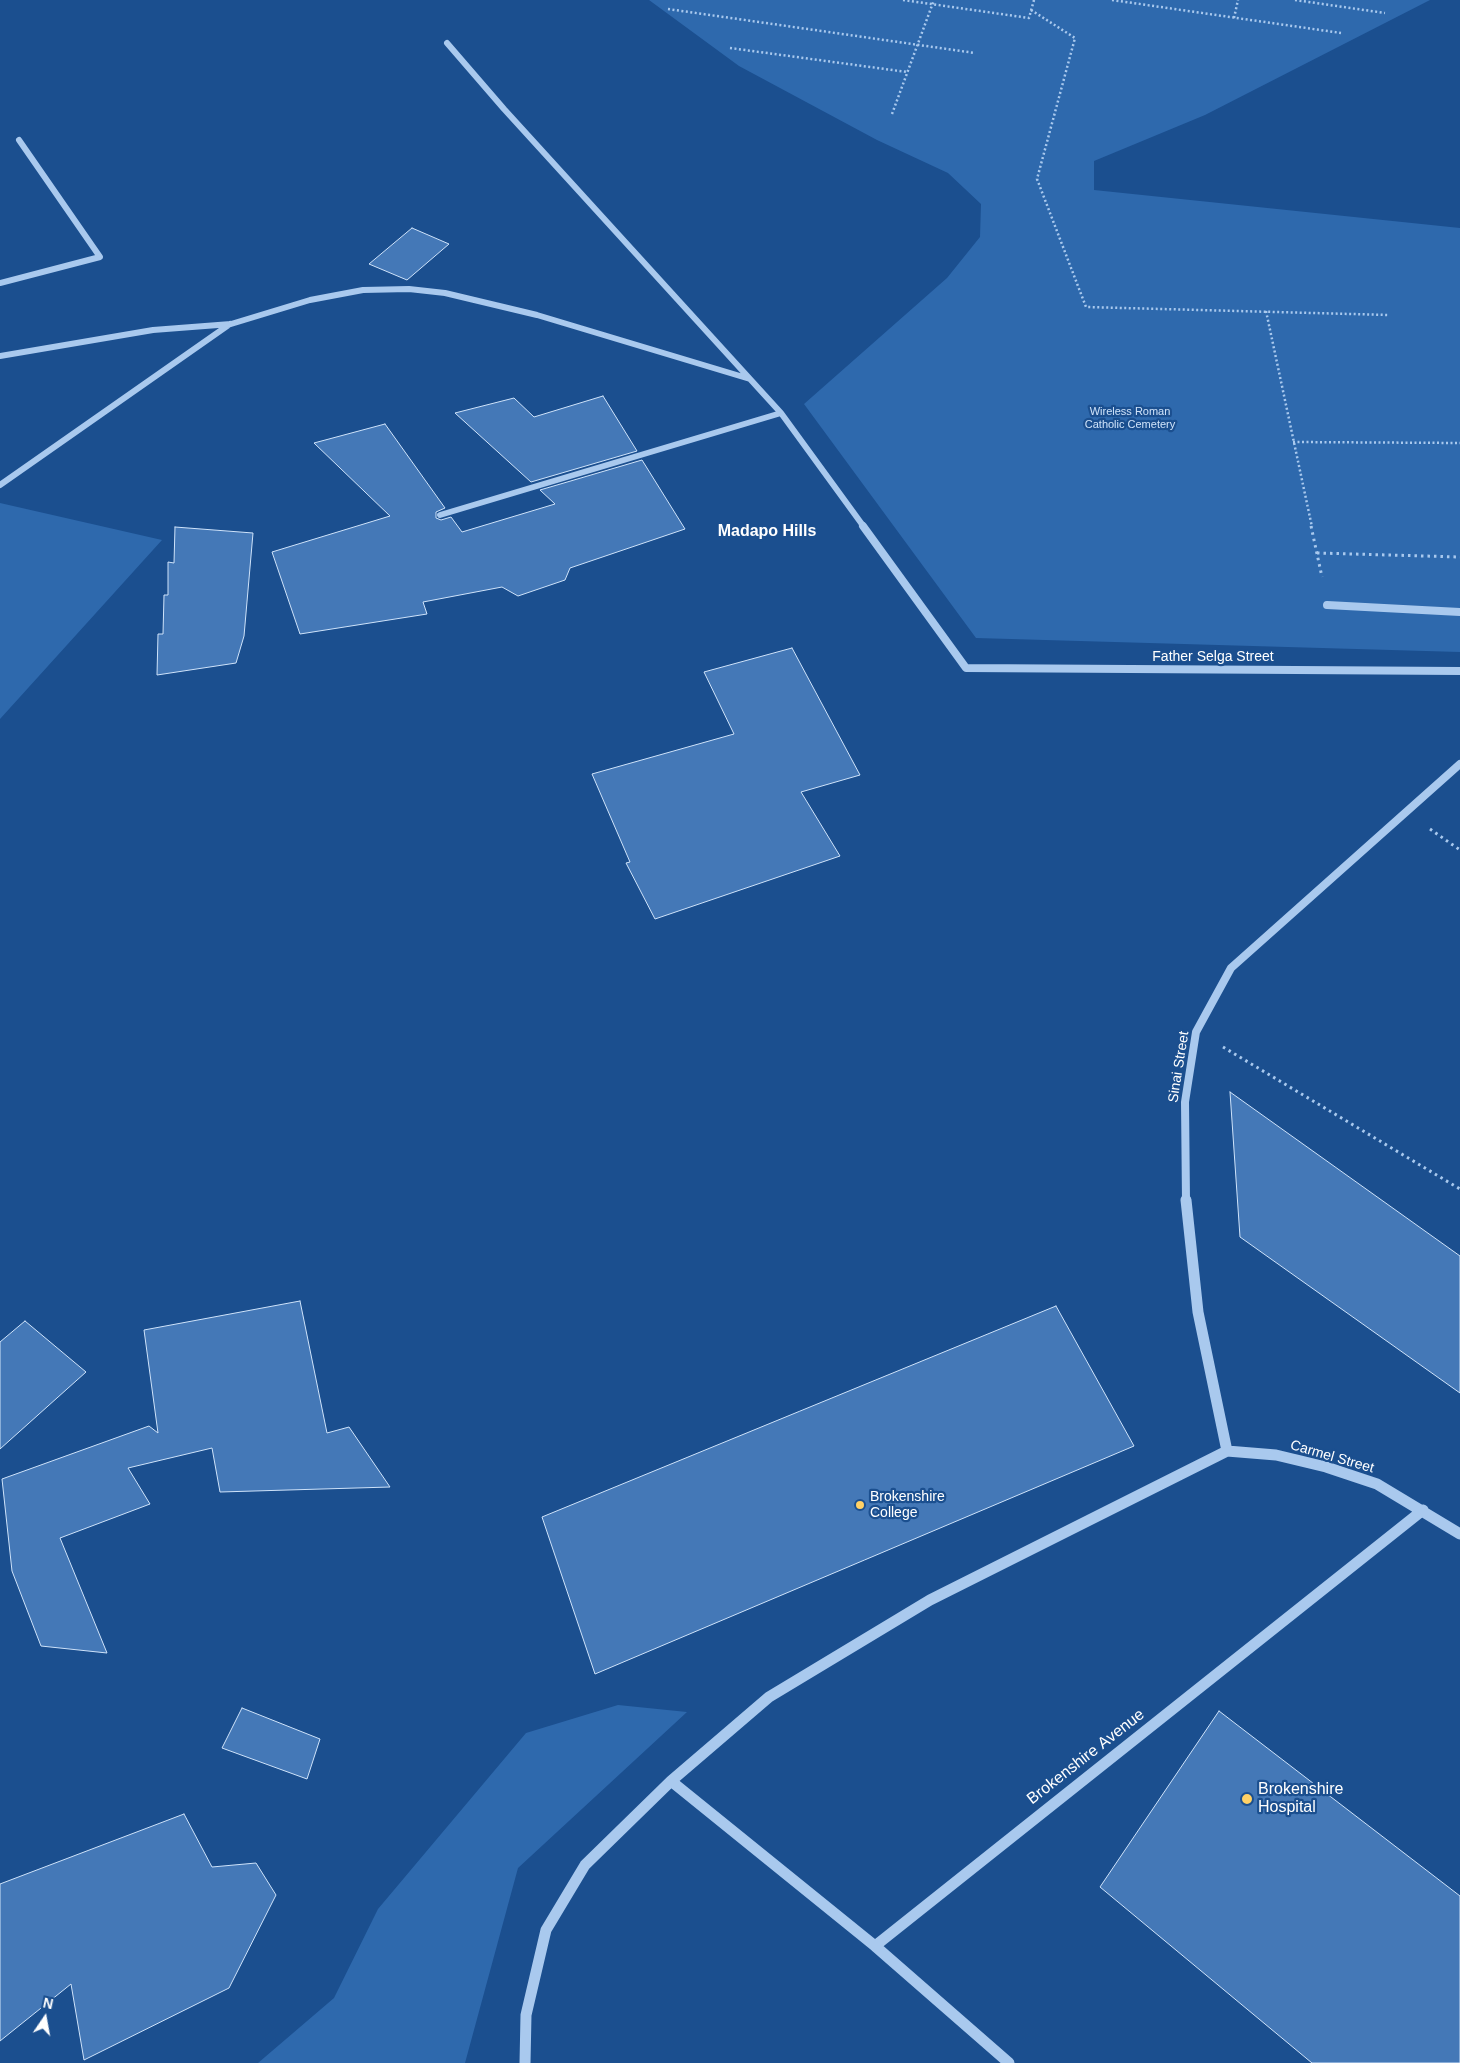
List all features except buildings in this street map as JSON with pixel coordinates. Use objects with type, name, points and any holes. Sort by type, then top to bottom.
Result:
[{"type":"street","points":[[440,515],[780,413],[504,109],[447,43]]},
{"type":"street","points":[[0,283],[100,257],[19,140]]},
{"type":"street","points":[[0,356],[153,330],[230,324],[310,300],[363,290],[408,289],[445,293],[537,315],[752,380]]},
{"type":"street","points":[[0,485],[230,324]]},
{"type":"street","name":"Father Selga Street","points":[[780,413],[966,668],[1460,671]]},
{"type":"street","points":[[1327,605],[1460,612]]},
{"type":"street","name":"Sinai Street","points":[[1227,1451],[1198,1312],[1186,1210],[1185,1102],[1196,1032],[1232,968],[1460,764]]},
{"type":"street","points":[[525,2063],[526,2015],[546,1930],[585,1865],[671,1781],[769,1697],[930,1600],[1227,1451]]},
{"type":"street","name":"Carmel Street","points":[[1227,1451],[1276,1455],[1326,1467],[1377,1484],[1423,1510]]},
{"type":"street","points":[[1423,1510],[1460,1534]]},
{"type":"street","name":"Brokenshire Avenue","points":[[875,1946],[1423,1510]]},
{"type":"street","points":[[671,1781],[875,1946],[1009,2063]]},
{"type":"path","points":[[903,0],[1029,18],[1034,0]]},
{"type":"path","points":[[892,114],[934,0]]},
{"type":"path","points":[[1112,0],[1341,33]]},
{"type":"path","points":[[1234,18],[1238,0]]},
{"type":"path","points":[[1295,0],[1385,14]]},
{"type":"path","points":[[668,9],[975,52]]},
{"type":"path","points":[[1031,10],[1075,38],[1037,179],[1086,307],[1389,315]]},
{"type":"path","points":[[730,48],[907,72]]},
{"type":"path","points":[[1266,311],[1327,605]]},
{"type":"path","points":[[1293,442],[1460,443]]},
{"type":"path","points":[[1316,553],[1460,557]]},
{"type":"path","points":[[1405,812],[1460,850]]},
{"type":"path","points":[[1196,1032],[1460,1189]]},
{"type":"green space","name":"Wireless Roman Catholic Cemetery","points":[[649,0],[1430,0],[1205,115],[1094,161],[1094,190],[1460,228],[1460,652],[976,638],[804,404],[947,278],[980,237],[981,204],[948,173],[877,140],[739,66]]},
{"type":"green space","points":[[0,503],[162,540],[0,719]]},
{"type":"green space","points":[[618,1705],[687,1712],[518,1868],[465,2063],[258,2063],[334,1998],[378,1909],[526,1733]]},
{"type":"place","name":"Brokenshire College","points":[[860,1505]]},
{"type":"place","name":"Brokenshire Hospital","points":[[1247,1799]]},
{"type":"district","name":"Madapo Hills","points":[[767,532]]}]
